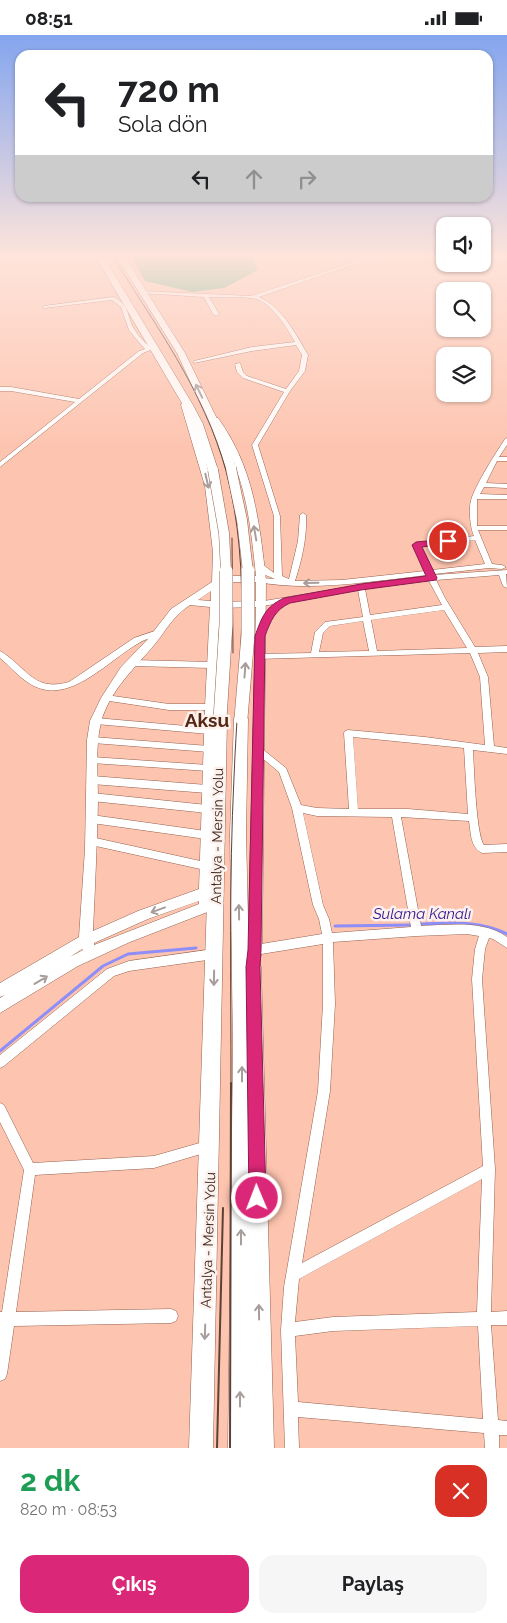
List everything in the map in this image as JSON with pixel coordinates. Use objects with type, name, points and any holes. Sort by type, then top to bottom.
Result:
[{"type":"highway","name":"Antalya - Mersin Yolu","points":[[136,320],[177,385],[198,424],[213,469],[223,518],[228,586],[228,617],[213,719],[214,946],[201,1448]]},
{"type":"highway","name":"Antalya - Mersin Yolu","points":[[159,320],[181,353],[209,411],[231,468],[242,516],[249,578],[249,610],[241,718],[238,834],[242,1049],[240,1448]]},
{"type":"highway","points":[[204,900],[214,946]]},
{"type":"highway","points":[[242,1049],[254,958]]},
{"type":"highway","points":[[254,958],[262,1448]]},
{"type":"main road","points":[[177,385],[191,420],[209,486],[218,552],[218,583],[212,665],[213,719],[208,749],[204,900]]},
{"type":"main road","points":[[209,411],[231,444],[242,473],[255,530],[261,580],[254,958]]},
{"type":"main road","points":[[91,953],[86,940],[92,819],[93,740],[96,721],[106,698],[174,611],[218,583],[232,579],[261,580]]},
{"type":"main road","points":[[190,602],[216,605],[261,604]]},
{"type":"main road","points":[[0,990],[86,940],[143,915],[204,900]]},
{"type":"main road","points":[[0,1006],[91,953],[148,928],[204,900]]},
{"type":"street","points":[[126,320],[133,334],[152,348]]},
{"type":"street","points":[[278,578],[277,516],[255,445],[287,391],[302,371],[304,362],[305,355],[281,320]]},
{"type":"street","points":[[196,362],[252,349],[297,343]]},
{"type":"street","points":[[0,465],[141,352],[152,348]]},
{"type":"street","points":[[238,365],[240,373],[245,377],[287,391]]},
{"type":"street","points":[[0,389],[27,391],[80,401]]},
{"type":"street","points":[[489,567],[474,528],[474,499],[495,459],[507,441]]},
{"type":"street","points":[[495,459],[507,459]]},
{"type":"street","points":[[481,485],[507,486]]},
{"type":"street","points":[[476,496],[507,497]]},
{"type":"street","points":[[291,583],[298,563],[303,533],[303,515]]},
{"type":"street","points":[[474,528],[507,529]]},
{"type":"street","points":[[478,538],[416,545],[447,607],[473,651],[484,677],[490,749]]},
{"type":"street","points":[[259,566],[266,572],[291,583]]},
{"type":"street","points":[[261,604],[489,567],[505,571]]},
{"type":"street","points":[[261,580],[291,583],[342,582],[505,571]]},
{"type":"street","points":[[505,571],[507,586]]},
{"type":"street","points":[[361,587],[373,653]]},
{"type":"street","points":[[260,636],[268,614],[277,605],[288,600]]},
{"type":"street","points":[[315,655],[319,632],[325,625],[334,622],[447,607]]},
{"type":"street","points":[[0,654],[14,664],[32,683],[51,689],[61,688],[72,684],[137,641],[158,633]]},
{"type":"street","points":[[260,657],[507,649]]},
{"type":"street","points":[[132,663],[212,665]]},
{"type":"street","points":[[106,698],[168,707],[213,719]]},
{"type":"street","points":[[96,721],[213,719]]},
{"type":"street","points":[[354,813],[348,733],[507,751]]},
{"type":"street","points":[[93,740],[208,749]]},
{"type":"street","points":[[468,746],[473,818],[477,843],[482,849],[507,848]]},
{"type":"street","points":[[258,750],[282,770],[297,808],[318,905],[324,919],[328,939],[329,1005],[324,1091],[293,1275],[288,1331],[292,1448]]},
{"type":"street","points":[[92,760],[208,768]]},
{"type":"street","points":[[92,780],[207,789]]},
{"type":"street","points":[[92,797],[206,809]]},
{"type":"street","points":[[297,808],[316,813],[396,813],[473,818]]},
{"type":"street","points":[[396,813],[416,926]]},
{"type":"street","points":[[92,819],[206,835]]},
{"type":"street","points":[[91,841],[204,866]]},
{"type":"street","points":[[254,958],[328,939],[416,926],[486,932],[496,935],[507,943]]},
{"type":"street","points":[[486,932],[480,949],[477,979],[489,1169],[484,1319],[492,1448]]},
{"type":"street","points":[[0,1062],[112,972],[129,966],[214,946]]},
{"type":"street","points":[[0,1109],[30,1169],[4,1320],[0,1374]]},
{"type":"street","points":[[30,1169],[154,1163],[210,1146]]},
{"type":"street","points":[[293,1275],[489,1169]]},
{"type":"street","points":[[4,1320],[171,1316]]},
{"type":"street","points":[[288,1331],[333,1324],[507,1319]]},
{"type":"street","points":[[291,1409],[507,1427]]},
{"type":"waterway","name":"Sulama Kanalı","points":[[418,924],[475,924],[507,934]]},
{"type":"waterway","name":"Sulama Kanalı","points":[[335,926],[412,925]]},
{"type":"waterway","name":"Sulama Kanalı","points":[[0,1051],[103,966],[128,954],[196,948]]},
{"type":"tram line","points":[[153,320],[192,386],[217,442],[226,471],[234,509],[239,547],[242,624],[231,854],[231,1083]]},
{"type":"tram line","points":[[232,538],[233,653]]},
{"type":"tram line","points":[[230,1448],[231,1083]]},
{"type":"tram line","points":[[217,1448],[223,1208]]},
{"type":"district","name":"Aksu","points":[[207,720]]},
{"type":"route","points":[[257,1198],[253,967],[260,636],[268,614],[277,605],[288,600],[361,587],[432,578],[416,545],[448,541]]}]
